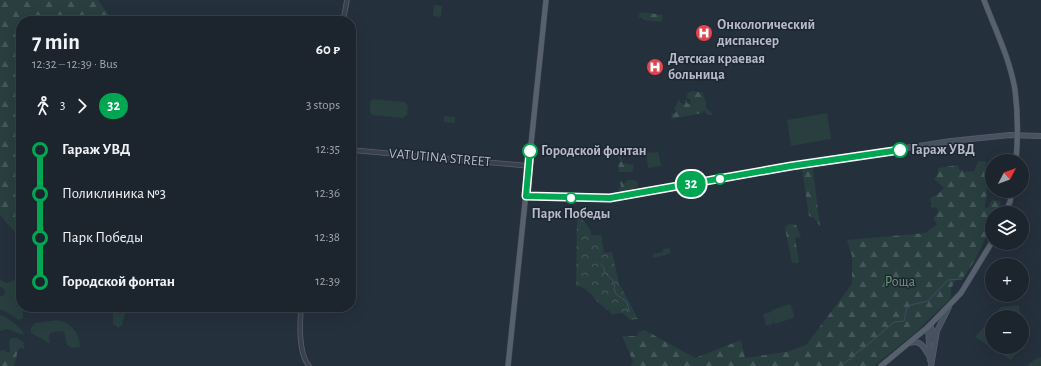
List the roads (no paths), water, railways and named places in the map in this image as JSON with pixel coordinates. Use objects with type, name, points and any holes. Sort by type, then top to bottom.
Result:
[{"type":"main road","points":[[508,366],[546,0]]},
{"type":"main road","points":[[984,0],[1011,72],[1015,90],[1016,154]]},
{"type":"main road","points":[[526,196],[610,198],[951,141],[1017,135],[1041,136]]},
{"type":"main road","points":[[881,366],[929,326],[961,294],[987,250]]},
{"type":"main road","points":[[932,355],[939,325],[949,307]]},
{"type":"main road","points":[[929,326],[933,333],[931,366]]},
{"type":"main road","points":[[908,344],[912,342],[919,343],[932,355]]},
{"type":"street","points":[[344,16],[347,0]]},
{"type":"street","name":"VATUTINA STREET","points":[[356,150],[529,166]]},
{"type":"street","points":[[301,312],[302,346],[304,358],[309,366]]},
{"type":"waterway","points":[[601,264],[605,273]]},
{"type":"waterway","points":[[607,275],[612,279],[616,294],[627,302],[629,311]]},
{"type":"waterway","points":[[839,366],[852,358],[857,352],[894,322],[904,321],[907,308],[910,305],[928,301],[948,280],[962,279]]},
{"type":"place","name":"Онкологический диспансер","points":[[704,33]]},
{"type":"place","name":"Детская краевая больница","points":[[655,67]]},
{"type":"place","name":"Гараж УВД","points":[[900,150]]},
{"type":"place","name":"Городской фонтан","points":[[530,151]]},
{"type":"place","name":"Парк Победы","points":[[571,198]]},
{"type":"park label","name":"Роща","points":[[900,282]]}]
